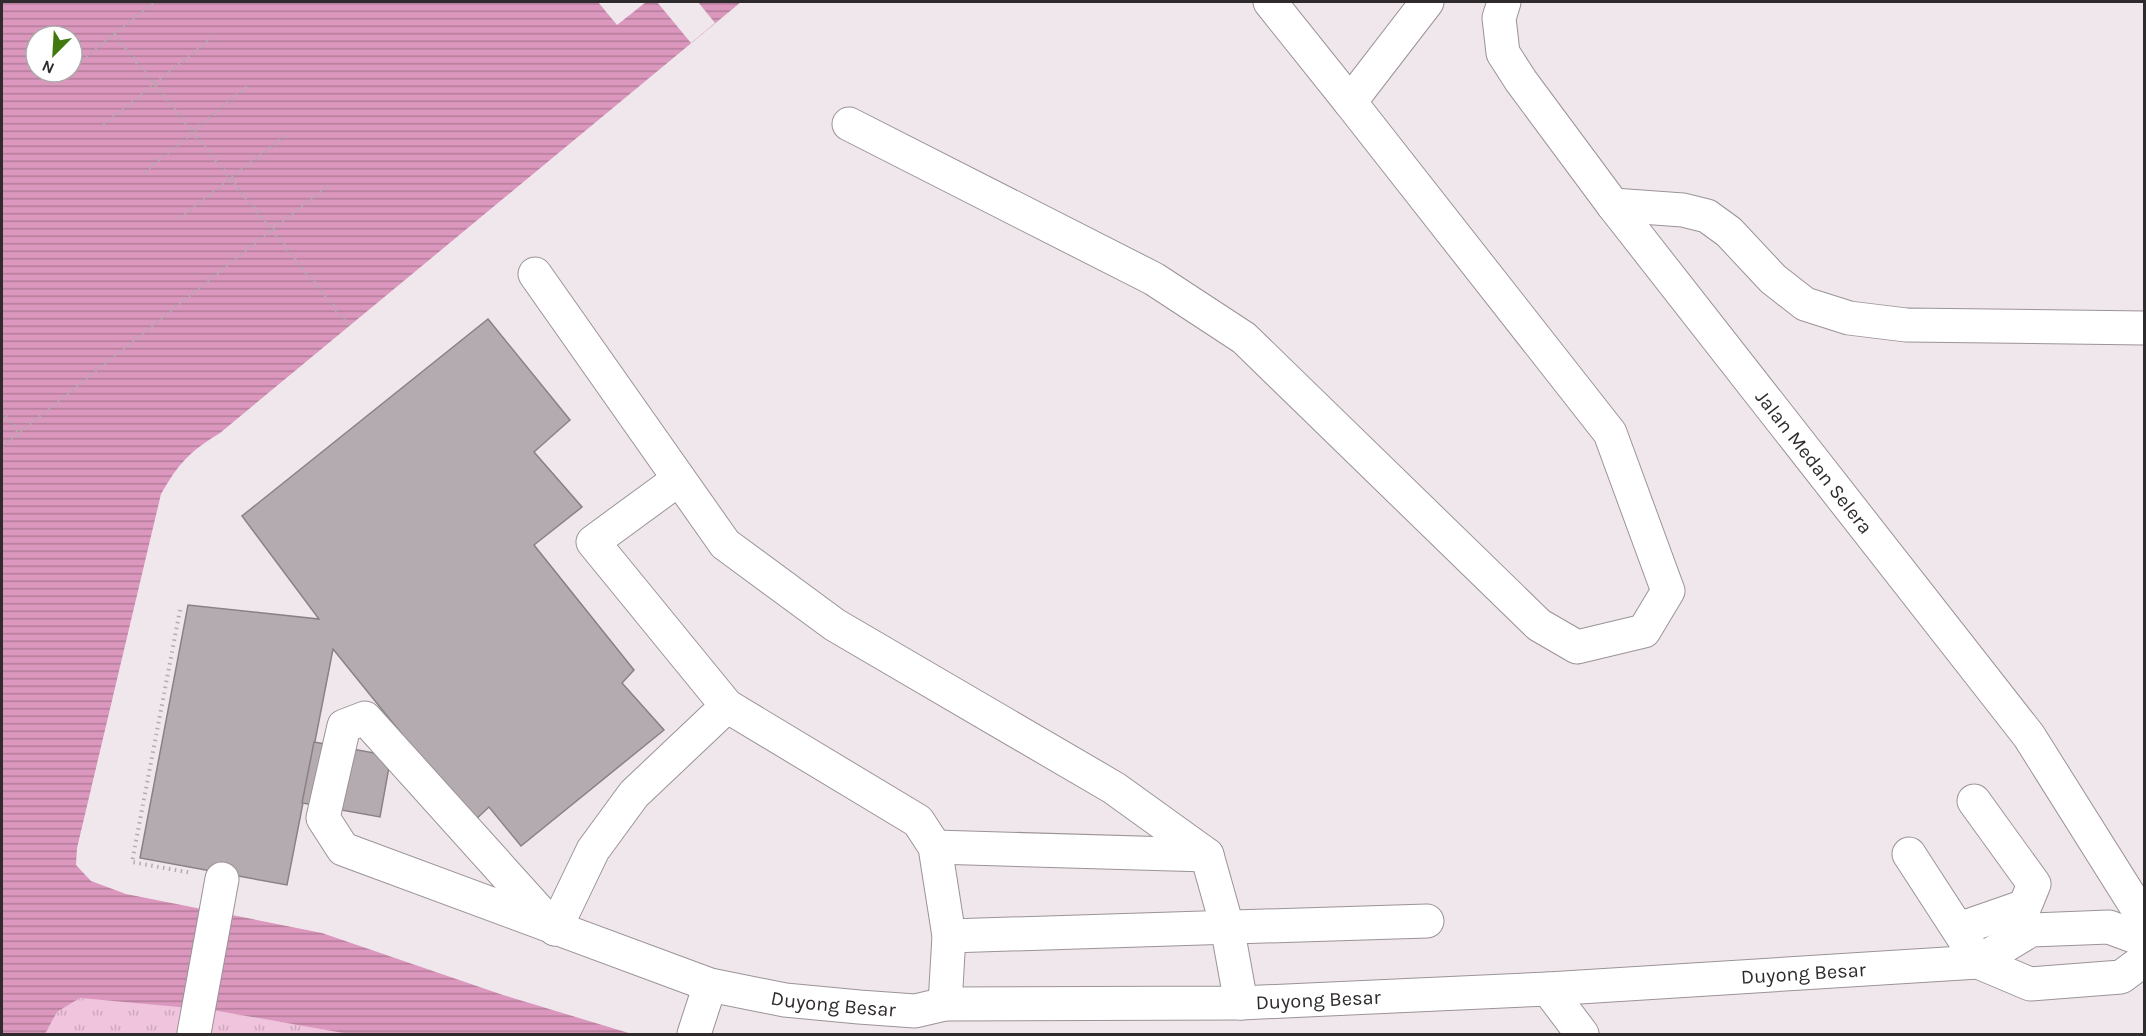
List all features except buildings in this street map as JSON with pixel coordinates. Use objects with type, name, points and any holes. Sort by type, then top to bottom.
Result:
[{"type":"street","points":[[849,124],[1154,279],[1244,338],[1539,625],[1577,647],[1644,631],[1668,591],[1610,433],[1270,2]]},
{"type":"street","points":[[1350,102],[1427,2]]},
{"type":"street","name":"Jalan Medan Selera","points":[[1504,2],[1499,18],[1503,52],[1521,81],[1613,206],[2029,736],[2145,919]]},
{"type":"street","points":[[1613,206],[1683,210],[1707,216],[1729,232],[1773,279],[1805,304],[1849,318],[1906,325],[2145,328]]},
{"type":"street","points":[[535,274],[725,544],[835,625],[1114,788],[1207,855],[1227,926],[1241,1003]]},
{"type":"street","points":[[679,479],[593,542],[727,706],[918,821],[935,847],[949,936],[945,1004]]},
{"type":"street","points":[[555,929],[593,850],[634,794],[727,706]]},
{"type":"street","name":"Duyong Besar","points":[[555,929],[365,718],[344,726],[323,818],[343,849],[555,929],[710,986],[785,1000],[915,1011],[945,1004],[1241,1003],[1548,989],[1978,962],[2030,984],[2121,977],[2145,960]]},
{"type":"street","points":[[1959,929],[2025,906],[2034,884],[1974,801]]},
{"type":"street","points":[[935,847],[1207,855]]},
{"type":"street","points":[[1909,854],[1978,962]]},
{"type":"street","points":[[194,1033],[222,879]]},
{"type":"street","points":[[949,936],[1427,921]]},
{"type":"street","name":"Duyong Besar","points":[[1978,962],[2031,930],[2109,927],[2145,940]]},
{"type":"street","points":[[695,1033],[710,986]]},
{"type":"street","points":[[1548,989],[1582,1035]]},
{"type":"path","points":[[84,58],[155,2]]},
{"type":"path","points":[[114,34],[349,326]]},
{"type":"path","points":[[104,125],[212,38]]},
{"type":"path","points":[[144,172],[247,87]]},
{"type":"path","points":[[180,218],[286,136]]},
{"type":"path","points":[[2,447],[272,229],[327,188]]},
{"type":"path","points":[[2,411],[19,433]]},
{"type":"path","points":[[180,610],[132,862],[222,879]]},
{"type":"green space","points":[[80,998],[186,1007],[181,1034],[45,1034],[57,1012]]},
{"type":"green space","points":[[212,1010],[345,1033],[349,1034],[208,1034]]},
{"type":"shaded area","points":[[2,2],[741,2],[220,433],[192,452],[179,466],[161,494],[77,848],[76,865],[91,881],[126,894],[322,933],[503,995],[632,1034],[349,1034],[212,1010],[80,998],[57,1012],[45,1034],[2,1034]]},
{"type":"pier","points":[[598,2],[646,2],[617,25]]},
{"type":"pier","points":[[657,2],[698,2],[715,23],[691,43]]}]
